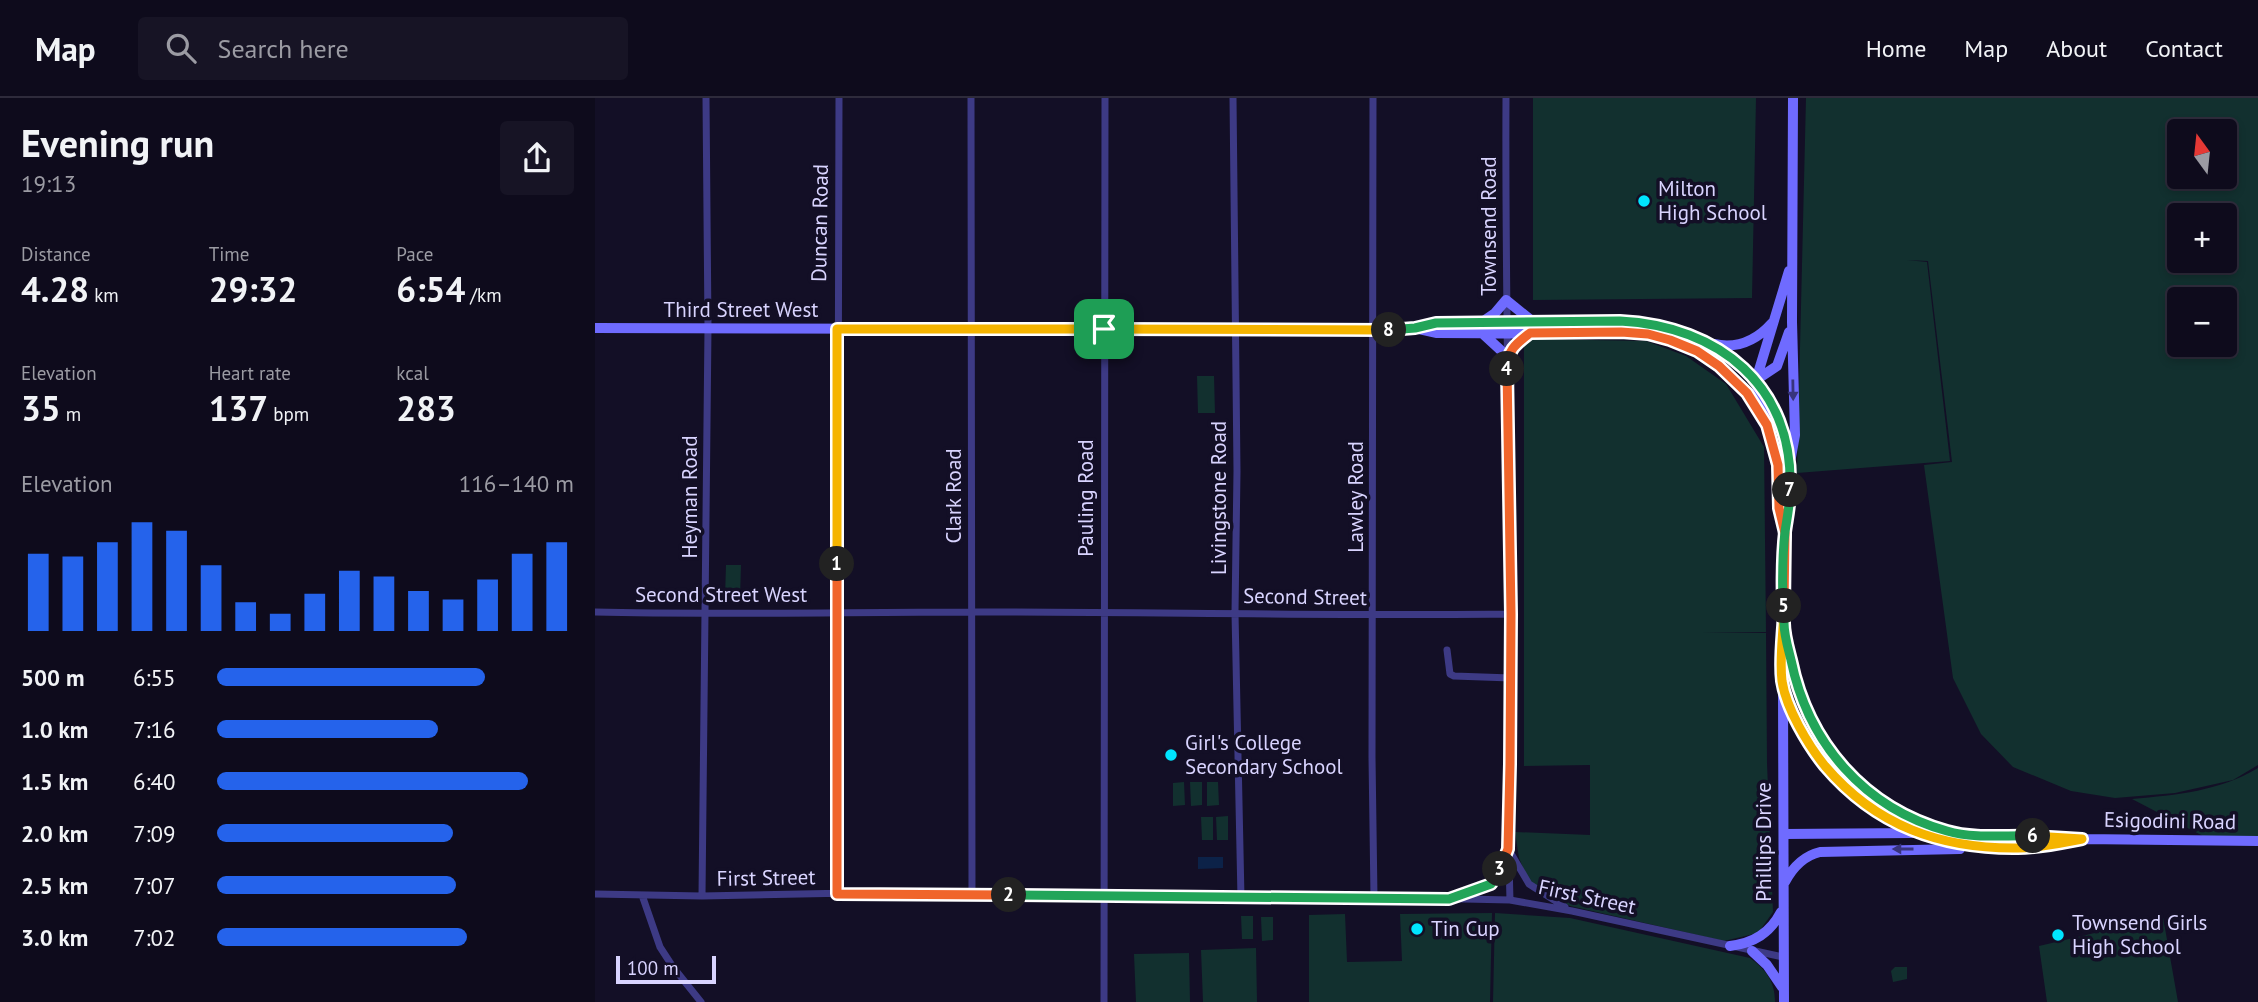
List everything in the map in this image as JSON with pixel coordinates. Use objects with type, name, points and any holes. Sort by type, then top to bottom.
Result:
[{"type":"main road","points":[[1790,464],[1794,435],[1793,98]]},
{"type":"main road","points":[[1774,444],[1772,423],[1756,380],[1792,260]]},
{"type":"main road","points":[[1530,333],[1507,356],[1482,328],[1506,300],[1532,322]]},
{"type":"main road","points":[[1706,342],[1726,347],[1741,345],[1765,331],[1775,320]]},
{"type":"main road","name":"Esigodini Road","points":[[1507,327],[1532,322],[1650,323],[1689,333],[1706,342],[1756,380],[1767,395],[1781,424],[1790,464],[1790,508],[1785,533],[1782,681],[1803,735],[1813,751],[1847,790],[1897,825],[1918,833],[1943,841],[2020,848],[2082,839]]},
{"type":"main road","points":[[1756,380],[1777,366],[1792,322]]},
{"type":"main road","name":"Third Street West","points":[[595,328],[1373,330],[1415,328],[1436,323],[1482,328],[1507,327]]},
{"type":"main road","name":"Esigodini Road","points":[[1507,327],[1530,333],[1648,334],[1697,351],[1719,366],[1747,393],[1762,415],[1774,444],[1778,465],[1779,508],[1785,533]]},
{"type":"main road","points":[[1697,351],[1712,354],[1756,380]]},
{"type":"main road","name":"Esigodini Road","points":[[1784,624],[1794,673],[1809,717],[1824,745],[1864,789],[1904,815],[1949,832],[2082,839],[2258,841]]},
{"type":"main road","name":"Phillips Drive","points":[[1782,681],[1784,1002]]},
{"type":"main road","points":[[1784,834],[1949,832]]},
{"type":"main road","points":[[1783,885],[1797,864],[1811,854],[1820,852],[2020,848]]},
{"type":"main road","points":[[1730,946],[1748,942],[1764,934],[1775,924],[1783,908]]},
{"type":"main road","points":[[1752,951],[1767,965],[1784,990]]},
{"type":"street","name":"Heyman Road","points":[[702,896],[708,328],[706,98]]},
{"type":"street","name":"Duncan Road","points":[[837,894],[839,98]]},
{"type":"street","name":"Clark Road","points":[[971,98],[972,894]]},
{"type":"street","name":"Pauling Road","points":[[1104,1002],[1105,98]]},
{"type":"street","name":"Livingstone Road","points":[[1233,98],[1237,499],[1235,613],[1241,898]]},
{"type":"street","name":"Lawley Road","points":[[1373,98],[1374,897]]},
{"type":"street","name":"Townsend Road","points":[[1506,98],[1511,614],[1508,849],[1510,900]]},
{"type":"street","name":"Second Street West","points":[[595,612],[706,615],[972,612]]},
{"type":"street","name":"Second Street","points":[[972,612],[1511,614]]},
{"type":"street","points":[[1447,650],[1450,674],[1454,676],[1511,678]]},
{"type":"street","points":[[1449,899],[1491,884],[1508,849]]},
{"type":"street","points":[[1508,849],[1534,889],[1571,911]]},
{"type":"street","name":"First Street","points":[[595,894],[972,894],[1510,900],[1783,957]]},
{"type":"street","points":[[642,895],[660,947],[701,1002]]},
{"type":"green space","name":"Milton High School","points":[[1533,98],[1756,98],[1752,298],[1533,300]]},
{"type":"green space","points":[[1806,98],[2258,98],[2258,765],[2233,780],[2175,793],[2115,798],[2071,791],[2013,767],[1981,734],[1953,678],[1924,465],[1952,462],[1928,261],[1907,260],[1927,262],[1950,461],[1797,473]]},
{"type":"green space","points":[[1530,339],[1646,341],[1686,356],[1726,384],[1764,447],[1766,632],[1703,632],[1766,633],[1767,763],[1773,912],[1758,933],[1724,941],[1570,906],[1530,884],[1519,858],[1515,832],[1590,835],[1590,765],[1524,766],[1524,347]]},
{"type":"green space","points":[[1197,376],[1214,376],[1215,413],[1198,413]]},
{"type":"green space","points":[[726,565],[741,565],[740,598],[725,597]]},
{"type":"green space","points":[[2258,768],[2258,839],[2203,836],[2132,799],[2213,787]]},
{"type":"green space","points":[[1184,782],[1185,805],[1173,806],[1173,783]]},
{"type":"green space","points":[[1190,782],[1202,782],[1202,805],[1191,806]]},
{"type":"green space","points":[[1207,782],[1218,782],[1219,805],[1207,806]]},
{"type":"green space","points":[[1228,816],[1228,840],[1217,840],[1216,817]]},
{"type":"green space","points":[[1201,817],[1213,817],[1213,840],[1202,840]]},
{"type":"green space","points":[[1492,913],[1490,1002],[1309,1002],[1309,915],[1345,914],[1347,962],[1402,961],[1400,914]]},
{"type":"green space","points":[[1495,913],[1570,918],[1750,958],[1769,977],[1775,1002],[1493,1002]]},
{"type":"green space","points":[[1241,916],[1253,916],[1253,939],[1242,939]]},
{"type":"green space","points":[[1261,917],[1273,917],[1273,940],[1262,941]]},
{"type":"green space","points":[[2163,917],[2178,1002],[2047,1002],[2039,946]]},
{"type":"green space","points":[[1256,948],[1257,1002],[1203,1002],[1201,950]]},
{"type":"green space","points":[[1189,953],[1190,1002],[1136,1002],[1134,954]]},
{"type":"green space","points":[[1895,967],[1907,967],[1907,979],[1893,982],[1891,971]]},
{"type":"water","points":[[1198,857],[1223,857],[1223,868],[1198,869]]},
{"type":"place","name":"Milton High School","points":[[1644,201]]},
{"type":"place","name":"Girl's College Secondary School","points":[[1171,755]]},
{"type":"place","name":"Tin Cup","points":[[1417,929]]},
{"type":"place","name":"Townsend Girls High School","points":[[2058,935]]},
{"type":"route","points":[[1104,329],[837,329],[837,894],[1449,899],[1491,884],[1499,873],[1508,849],[1511,614],[1507,356],[1530,333],[1621,332],[1648,334],[1670,340],[1686,345],[1719,366],[1755,403],[1774,444],[1778,465],[1779,508],[1785,533],[1782,681],[1803,735],[1813,751],[1847,790],[1897,825],[1943,841],[2020,848],[2082,839],[1949,832],[1904,815],[1881,801],[1850,776],[1824,745],[1800,693],[1784,624],[1785,533],[1790,508],[1790,464],[1781,424],[1767,395],[1756,380],[1726,355],[1689,333],[1650,323],[1620,321],[1436,323],[1415,328],[1373,330],[1104,329]]}]
